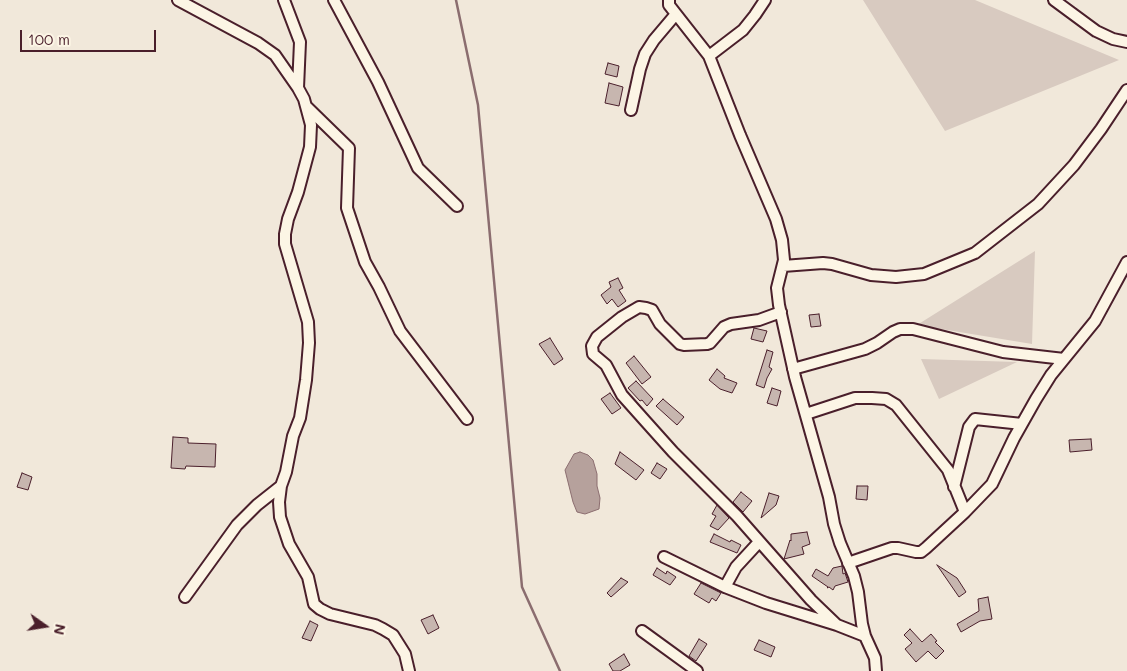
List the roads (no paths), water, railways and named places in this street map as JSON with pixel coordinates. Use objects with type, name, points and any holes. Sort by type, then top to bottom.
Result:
[{"type":"street","points":[[178,0],[269,51],[275,56],[298,88],[307,107],[312,125],[310,148],[298,192],[288,219],[285,244],[308,322],[309,343],[300,418],[293,436],[286,472],[281,486],[280,517],[289,544],[308,577],[314,604],[330,614],[375,625],[393,635],[405,654],[409,671]]},
{"type":"street","points":[[284,0],[300,42],[298,88]]},
{"type":"street","points":[[334,0],[378,82],[418,168],[457,206]]},
{"type":"street","points":[[709,56],[743,30],[765,0]]},
{"type":"street","points":[[1054,0],[1096,31],[1127,42]]},
{"type":"street","points":[[631,110],[645,54],[654,40],[669,5],[709,56],[776,219],[784,247],[783,266],[777,295],[793,368],[829,497],[834,524],[854,576],[865,636],[879,669]]},
{"type":"street","points":[[783,266],[832,264],[871,275],[896,277],[924,274],[975,253],[1038,204],[1074,164],[1101,129],[1127,90]]},
{"type":"street","points":[[307,107],[349,148],[347,208],[365,262],[400,331],[467,419]]},
{"type":"street","points":[[848,563],[892,548],[921,552],[965,512],[992,484],[1014,438],[1051,375],[1095,321],[1127,262]]},
{"type":"street","points":[[781,312],[759,320],[731,324],[724,327],[710,343],[684,345],[680,344],[660,324],[652,310],[639,307],[622,317],[597,337],[592,346],[593,354],[606,365],[622,395],[673,452],[737,516],[811,600],[837,625]]},
{"type":"street","points":[[793,368],[865,349],[900,329],[913,329],[1003,352],[1064,359]]},
{"type":"street","points":[[806,414],[855,398],[886,399],[896,405],[948,470],[965,512]]},
{"type":"street","points":[[954,487],[969,427],[975,419],[1022,424]]},
{"type":"street","points":[[185,597],[237,526],[257,505],[281,486]]},
{"type":"street","points":[[724,587],[736,567],[758,542]]},
{"type":"street","points":[[664,557],[724,587],[865,636]]},
{"type":"street","points":[[642,631],[697,671]]},
{"type":"waterway","points":[[456,0],[478,105],[522,587],[560,671]]}]
